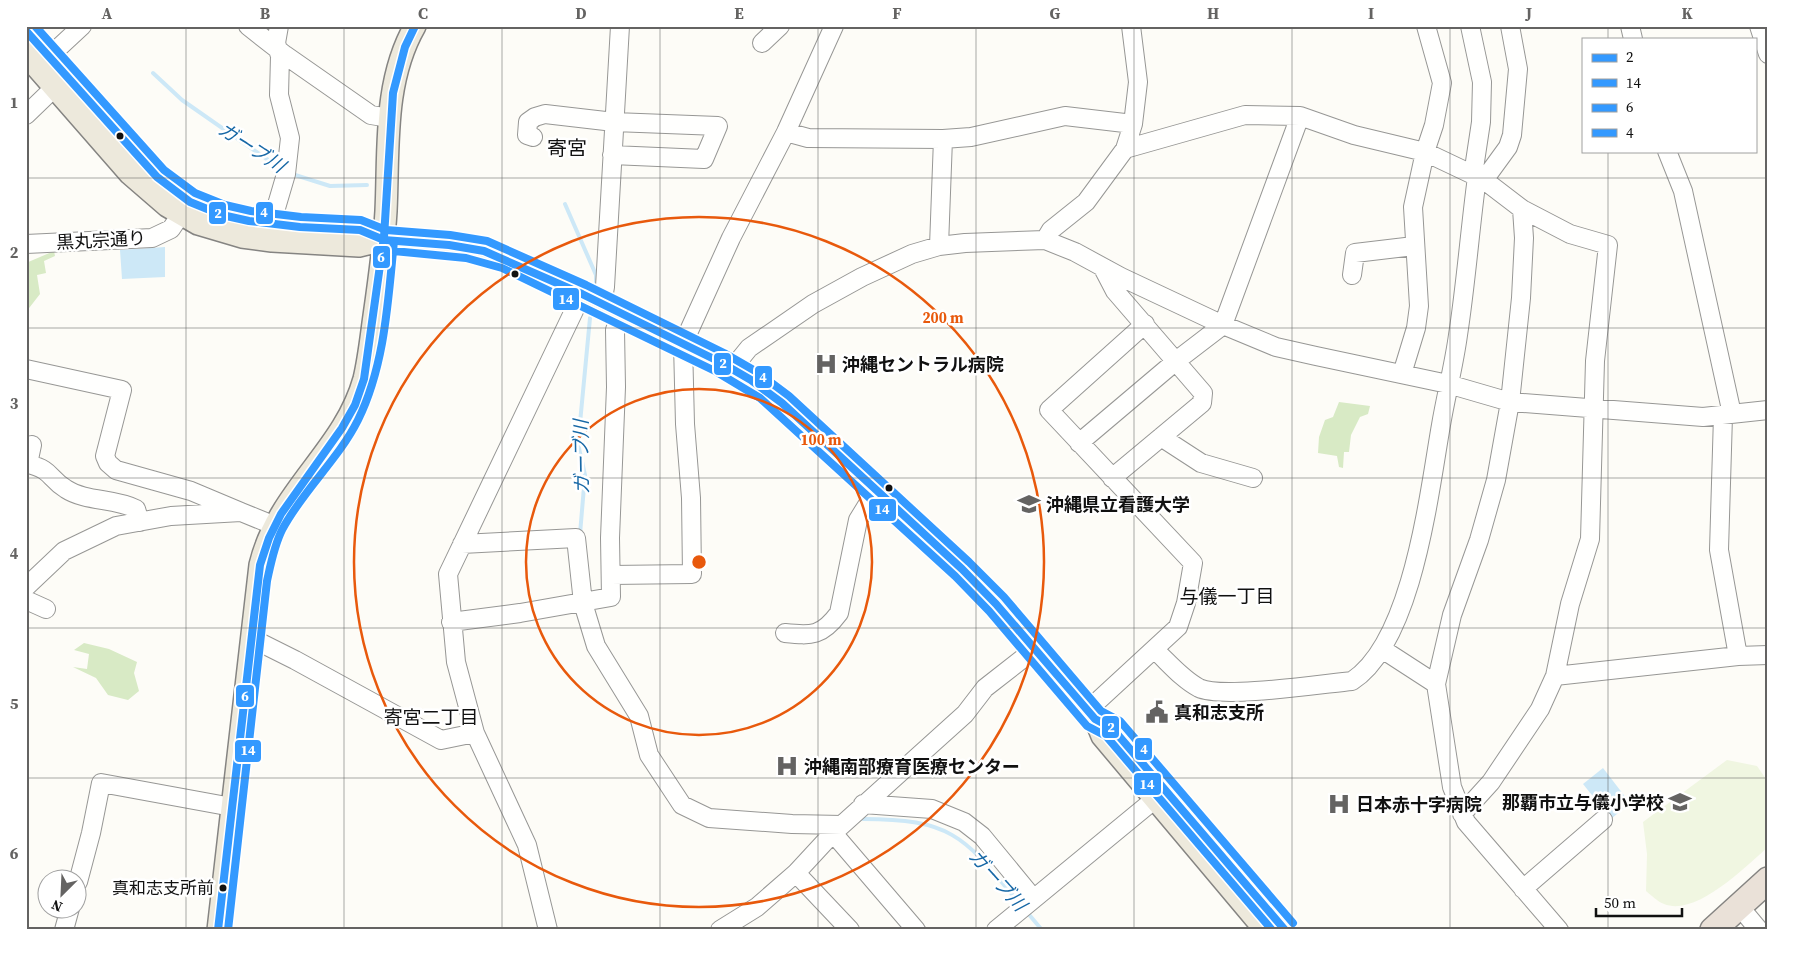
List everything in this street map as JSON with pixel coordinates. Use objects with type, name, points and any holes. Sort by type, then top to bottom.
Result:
[{"type":"highway","points":[[1713,930],[1768,880]]},
{"type":"main road","points":[[218,930],[260,565],[273,525],[341,429],[361,389],[368,357],[384,240],[389,118],[392,94],[400,61],[415,26]]},
{"type":"main road","points":[[26,31],[38,60],[54,88],[130,174],[155,197],[185,208],[271,225],[360,230],[384,240]]},
{"type":"main road","points":[[38,60],[157,177],[185,208],[219,231],[272,241],[359,246],[384,240],[448,245],[484,251],[582,294],[683,344],[732,369],[782,403],[962,569],[1092,715],[1102,736],[1160,794],[1284,930]]},
{"type":"main road","points":[[1160,794],[1265,930]]},
{"type":"street","points":[[38,60],[82,26]]},
{"type":"street","points":[[248,26],[277,49],[371,115],[389,118]]},
{"type":"street","points":[[271,225],[287,170],[290,138],[279,95],[280,56],[277,49],[279,26]]},
{"type":"street","points":[[602,304],[620,26]]},
{"type":"street","points":[[762,43],[780,26]]},
{"type":"street","points":[[612,575],[692,574],[691,498],[685,424],[683,344],[731,238],[786,132],[834,26]]},
{"type":"street","points":[[1045,240],[1051,230],[1086,202],[1125,150],[1132,124],[1138,82],[1131,26]]},
{"type":"street","points":[[1402,374],[1416,328],[1419,306],[1413,207],[1425,152],[1434,125],[1442,83],[1426,26]]},
{"type":"street","points":[[1156,650],[1180,674],[1200,689],[1227,693],[1352,681],[1364,673],[1382,649],[1398,617],[1427,518],[1448,384],[1458,337],[1478,177],[1481,122],[1482,82],[1470,26]]},
{"type":"street","points":[[1478,177],[1508,147],[1512,135],[1518,69],[1510,26]]},
{"type":"street","points":[[1759,26],[1768,54]]},
{"type":"street","points":[[26,115],[54,88]]},
{"type":"street","points":[[533,137],[527,135],[528,122],[534,117],[545,114],[614,122],[718,126],[704,159],[612,155]]},
{"type":"street","points":[[1125,150],[1245,115],[1300,116],[1354,135],[1425,152],[1478,177],[1522,209],[1570,234],[1608,246],[1595,361],[1590,535],[1570,604],[1555,676],[1540,709],[1515,748],[1491,782],[1462,814]]},
{"type":"street","points":[[786,132],[808,138],[943,139],[971,137],[1065,116],[1132,124]]},
{"type":"street","points":[[1079,443],[1176,361],[1224,325],[1300,116]]},
{"type":"street","points":[[939,246],[943,139]]},
{"type":"street","points":[[1667,152],[1683,191],[1727,415],[1719,550],[1738,656]]},
{"type":"street","name":"黒丸宗通り","points":[[26,244],[152,238],[171,229],[185,208]]},
{"type":"street","points":[[1522,209],[1524,238],[1521,298],[1510,402],[1496,480],[1479,540],[1452,615],[1436,684],[1452,787],[1462,814],[1471,830],[1559,930]]},
{"type":"street","points":[[732,369],[749,348],[812,304],[870,273],[912,254],[939,246],[1006,240],[1045,240],[1075,252],[1103,268],[1224,325],[1276,347],[1448,384],[1510,402],[1654,414],[1727,415],[1768,410]]},
{"type":"street","points":[[1352,274],[1355,253],[1414,246]]},
{"type":"street","points":[[1103,268],[1116,291],[1203,393],[1202,404],[1112,478]]},
{"type":"street","points":[[548,930],[527,845],[475,733],[456,662],[448,574],[582,294]]},
{"type":"street","points":[[451,622],[583,603],[610,597],[612,575],[610,538],[616,387],[615,330],[621,314]]},
{"type":"street","points":[[1092,715],[1178,627],[1186,603],[1193,563],[1049,410],[1145,324]]},
{"type":"street","points":[[26,369],[122,390],[105,456],[108,463],[116,470],[191,491],[273,525]]},
{"type":"street","points":[[1161,437],[1201,463],[1252,478]]},
{"type":"street","points":[[32,445],[27,469],[43,467],[66,490],[105,502],[126,504],[136,509],[140,522]]},
{"type":"street","points":[[785,633],[811,636],[831,624],[839,612],[858,520],[877,489]]},
{"type":"street","points":[[46,609],[27,588],[64,551],[84,540],[116,526],[170,516],[241,512]]},
{"type":"street","points":[[462,544],[576,538],[583,603],[596,646],[639,716],[649,755],[682,805],[709,818],[792,824],[847,820],[932,809],[964,822],[982,836],[1026,904]]},
{"type":"street","points":[[250,641],[261,643],[295,660],[441,740],[475,733]]},
{"type":"street","points":[[1382,649],[1436,684]]},
{"type":"street","points":[[720,930],[757,907],[796,873],[847,820],[897,777],[964,714],[986,688],[1036,650]]},
{"type":"street","points":[[1555,676],[1738,656],[1768,655]]},
{"type":"street","points":[[82,868],[101,782],[232,807]]},
{"type":"street","points":[[996,930],[1160,794]]},
{"type":"street","points":[[847,820],[916,930]]},
{"type":"street","points":[[1523,890],[1604,820]]},
{"type":"street","points":[[796,873],[850,930]]},
{"type":"street","points":[[1739,906],[1759,930]]},
{"type":"green space","points":[[54,251],[55,256],[44,261],[46,273],[37,275],[40,294],[26,312],[26,263]]},
{"type":"green space","points":[[1339,402],[1370,406],[1368,414],[1360,417],[1351,435],[1349,452],[1344,452],[1343,468],[1339,467],[1337,456],[1318,453],[1319,437],[1325,420],[1333,417]]},
{"type":"green space","points":[[84,643],[109,649],[137,662],[134,673],[139,691],[128,700],[108,695],[96,678],[73,667],[87,669],[89,654],[74,650]]},
{"type":"green space","points":[[1727,760],[1757,766],[1768,782],[1768,847],[1733,877],[1705,897],[1677,906],[1664,904],[1646,891],[1647,854],[1643,822]]},
{"type":"water","points":[[165,247],[165,277],[122,279],[120,250]]},
{"type":"water","points":[[1603,768],[1630,803],[1611,819],[1583,784]]},
{"type":"waterway","name":"ガーブ川","points":[[153,73],[182,100],[281,169]]},
{"type":"waterway","name":"ガーブ川","points":[[292,174],[330,186],[367,185]]},
{"type":"waterway","name":"ガーブ川","points":[[565,204],[596,275],[596,282]]},
{"type":"waterway","name":"ガーブ川","points":[[580,534],[585,475],[578,444],[590,318]]},
{"type":"waterway","name":"ガーブ川","points":[[863,819],[918,823],[938,828],[955,837],[970,848],[985,863],[1020,904]]},
{"type":"waterway","name":"ガーブ川","points":[[1026,911],[1042,930]]},
{"type":"transit line","name":"4","points":[[35,26],[164,170],[195,193],[225,205],[251,211],[301,217],[361,220],[386,230],[450,235],[487,241],[586,285],[724,353],[757,372],[789,396],[969,562],[1004,597],[1101,711],[1120,721],[1293,923]]},
{"type":"transit line","name":"6","points":[[218,930],[260,565],[269,538],[281,514],[342,428],[355,405],[364,379],[384,237],[393,93],[405,47],[415,26]]},
{"type":"transit line","name":"2","points":[[26,31],[157,177],[190,202],[222,215],[249,221],[300,227],[360,230],[384,240],[449,245],[484,251],[582,294],[720,362],[751,380],[782,403],[962,569],[996,604],[1095,719],[1112,728],[1285,930]]},
{"type":"transit line","name":"14","points":[[228,930],[267,581],[271,561],[279,536],[290,515],[350,435],[367,399],[380,355],[384,332],[394,241]]},
{"type":"transit line","name":"14","points":[[383,250],[466,258],[502,268],[715,371],[760,398],[955,576],[989,611],[1087,726],[1106,736],[1272,930]]},
{"type":"place","name":"沖縄セントラル病院","points":[[826,364]]},
{"type":"place","name":"沖縄県立看護大学","points":[[1029,504]]},
{"type":"place","name":"真和志支所","points":[[1157,712]]},
{"type":"place","name":"沖縄南部療育医療センター","points":[[787,766]]},
{"type":"place","name":"那覇市立与儀小学校","points":[[1680,802]]},
{"type":"place","name":"日本赤十字病院","points":[[1339,804]]},
{"type":"place","name":"真和志支所前","points":[[223,888]]},
{"type":"district","name":"寄宮","points":[[567,148]]},
{"type":"district","name":"与儀一丁目","points":[[1227,596]]},
{"type":"district","name":"寄宮二丁目","points":[[431,717]]}]
